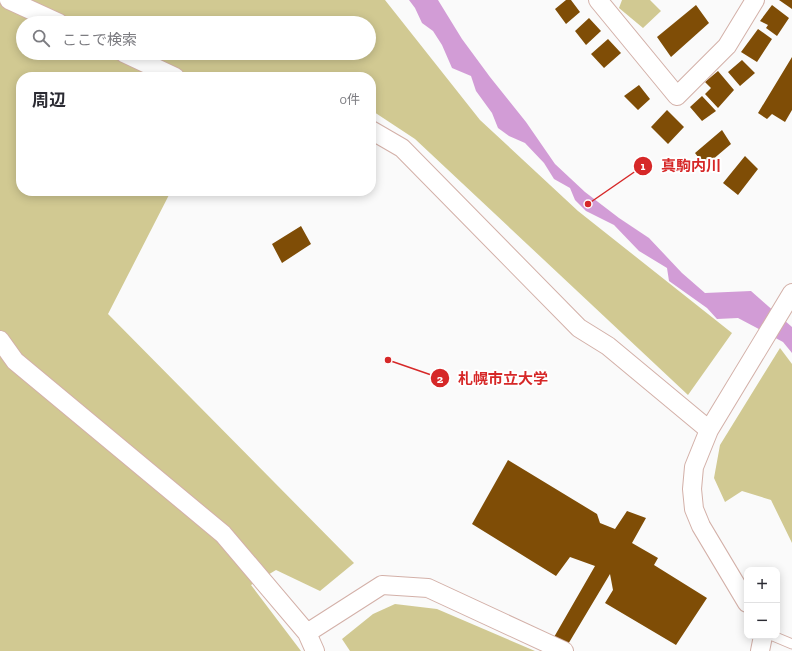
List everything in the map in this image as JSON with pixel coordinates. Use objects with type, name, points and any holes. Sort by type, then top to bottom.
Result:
[{"type":"street","points":[[9,0],[44,16]]},
{"type":"street","points":[[603,2],[677,96],[727,46],[755,0]]},
{"type":"street","points":[[139,60],[164,72]]},
{"type":"street","points":[[376,133],[402,148],[579,328],[608,346],[709,430]]},
{"type":"street","points":[[744,597],[701,526],[694,509],[692,489],[694,467],[709,430],[792,293]]},
{"type":"street","points":[[0,340],[15,361],[223,534],[307,633],[315,651]]},
{"type":"street","points":[[307,633],[382,585],[428,588],[564,651]]},
{"type":"street","points":[[760,651],[763,639]]},
{"type":"lane","points":[[780,639],[792,644]]},
{"type":"shaded area","points":[[0,0],[385,0],[480,120],[578,211],[732,333],[688,395],[415,139],[376,113],[376,72],[16,72],[16,196],[168,196],[108,314],[354,563],[320,591],[276,570],[251,585],[301,651],[0,651]]},
{"type":"shaded area","points":[[409,0],[438,0],[462,39],[526,122],[555,164],[585,192],[619,218],[649,238],[682,273],[705,293],[751,291],[792,327],[792,353],[783,342],[738,318],[717,319],[707,308],[669,281],[667,268],[639,251],[614,225],[586,211],[575,200],[570,188],[554,179],[544,163],[525,143],[509,136],[498,128],[492,113],[476,91],[471,76],[452,68],[442,45],[433,31],[422,23],[415,8]]},
{"type":"shaded area","points":[[622,0],[650,0],[661,11],[643,28],[619,8]]},
{"type":"shaded area","points":[[780,348],[792,364],[792,543],[771,500],[742,491],[725,502],[714,478],[720,445]]},
{"type":"shaded area","points":[[395,604],[437,609],[535,651],[350,651],[342,639],[373,614]]},
{"type":"building","points":[[566,0],[571,0],[580,12],[566,24],[555,9]]},
{"type":"building","points":[[779,0],[792,0],[792,9]]},
{"type":"building","points":[[696,5],[709,23],[671,57],[657,37]]},
{"type":"building","points":[[772,5],[789,18],[777,36],[766,28],[768,25],[760,21]]},
{"type":"building","points":[[589,18],[601,31],[586,45],[575,31]]},
{"type":"building","points":[[758,29],[772,39],[757,62],[741,52]]},
{"type":"building","points":[[608,39],[621,53],[604,68],[591,54]]},
{"type":"building","points":[[792,57],[792,110],[785,122],[772,114],[767,119],[758,113]]},
{"type":"building","points":[[742,60],[755,73],[740,86],[728,72]]},
{"type":"building","points":[[718,71],[734,90],[718,108],[705,94],[711,88],[705,82]]},
{"type":"building","points":[[639,85],[650,99],[638,110],[624,96]]},
{"type":"building","points":[[702,96],[716,111],[702,121],[690,107]]},
{"type":"building","points":[[667,110],[684,127],[668,144],[651,127]]},
{"type":"building","points":[[722,130],[731,144],[705,166],[695,153]]},
{"type":"building","points":[[745,156],[758,169],[738,195],[723,183]]},
{"type":"building","points":[[301,226],[311,244],[282,263],[272,244]]},
{"type":"building","points":[[508,460],[597,514],[600,523],[615,529],[627,511],[646,518],[632,543],[658,558],[654,565],[707,598],[676,645],[605,603],[613,590],[610,574],[564,651],[546,651],[595,566],[570,557],[556,576],[472,524]]},
{"type":"place","name":"真駒内川","points":[[588,204]]},
{"type":"place","name":"札幌市立大学","points":[[388,360]]}]
